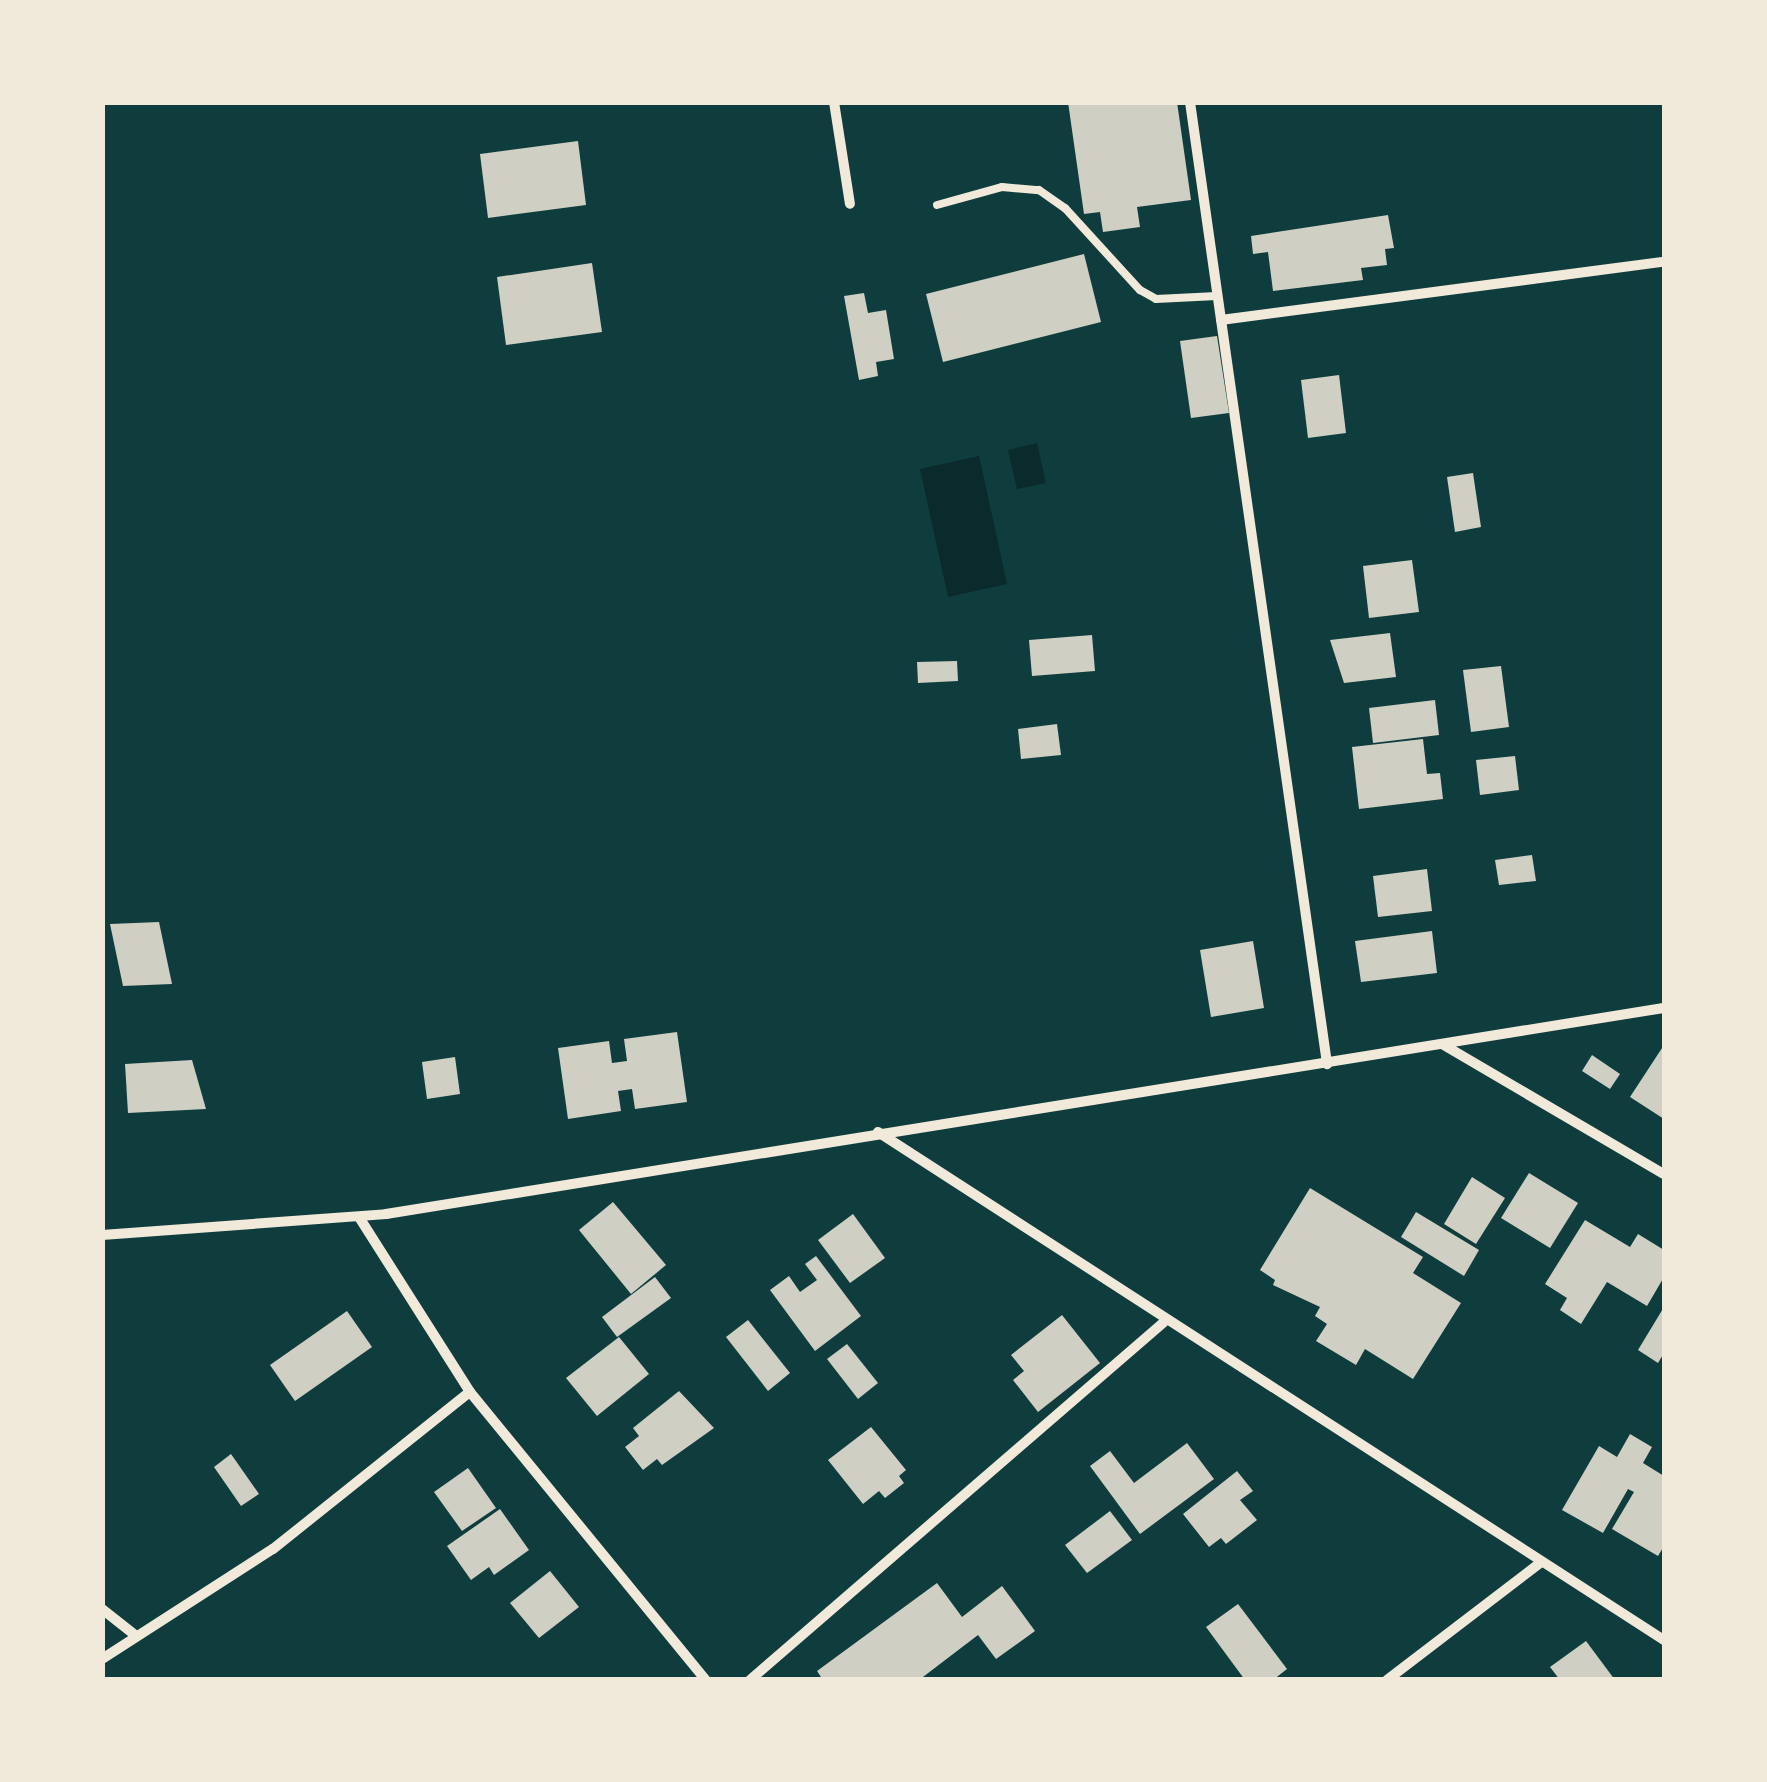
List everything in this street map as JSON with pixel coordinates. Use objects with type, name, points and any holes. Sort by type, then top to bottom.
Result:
[{"type":"street","points":[[834,102],[850,204]]},
{"type":"street","points":[[1190,102],[1326,1064]]},
{"type":"street","points":[[1220,320],[1664,262]]},
{"type":"street","points":[[102,1235],[359,1216],[1664,1008]]},
{"type":"street","points":[[1441,1043],[1664,1174]]},
{"type":"street","points":[[877,1132],[1164,1322],[1664,1640]]},
{"type":"street","points":[[359,1216],[470,1392],[706,1680]]},
{"type":"street","points":[[750,1680],[1164,1322]]},
{"type":"street","points":[[102,1658],[272,1549],[470,1392]]},
{"type":"street","points":[[1387,1680],[1540,1563]]},
{"type":"street","points":[[102,1609],[135,1636]]},
{"type":"lane","points":[[937,205],[1002,187],[1040,190],[1066,208],[1140,290],[1156,299],[1217,296]]},
{"type":"water","points":[[1037,443],[1046,483],[1017,489],[1008,450]]},
{"type":"water","points":[[979,456],[1007,584],[948,597],[920,469]]},
{"type":"building","points":[[1068,102],[1177,102],[1191,200],[1137,207],[1140,227],[1103,232],[1100,212],[1084,214]]},
{"type":"building","points":[[578,141],[586,205],[488,218],[480,154]]},
{"type":"building","points":[[1388,215],[1394,248],[1385,249],[1387,265],[1361,268],[1363,280],[1273,291],[1268,252],[1253,254],[1251,236]]},
{"type":"building","points":[[1084,254],[1101,322],[943,362],[926,294]]},
{"type":"building","points":[[592,263],[602,332],[506,345],[497,277]]},
{"type":"building","points":[[864,293],[868,313],[886,310],[894,359],[876,362],[878,376],[859,380],[844,296]]},
{"type":"building","points":[[1217,336],[1229,413],[1191,418],[1180,341]]},
{"type":"building","points":[[1339,375],[1346,433],[1308,438],[1301,380]]},
{"type":"building","points":[[1473,473],[1481,527],[1455,532],[1447,477]]},
{"type":"building","points":[[1412,560],[1419,612],[1369,618],[1363,566]]},
{"type":"building","points":[[1390,633],[1396,677],[1344,683],[1330,640]]},
{"type":"building","points":[[1092,635],[1095,671],[1032,676],[1029,640]]},
{"type":"building","points":[[957,661],[958,681],[918,683],[917,662]]},
{"type":"building","points":[[1501,666],[1509,727],[1471,732],[1463,670]]},
{"type":"building","points":[[1435,700],[1439,735],[1373,743],[1369,708]]},
{"type":"building","points":[[1057,724],[1061,755],[1021,759],[1018,729]]},
{"type":"building","points":[[1423,739],[1427,774],[1440,773],[1443,799],[1359,809],[1352,747]]},
{"type":"building","points":[[1515,756],[1519,790],[1480,795],[1476,760]]},
{"type":"building","points":[[1532,855],[1536,881],[1499,885],[1495,860]]},
{"type":"building","points":[[1427,869],[1432,911],[1378,917],[1373,876]]},
{"type":"building","points":[[159,922],[172,984],[123,986],[110,924]]},
{"type":"building","points":[[1432,931],[1437,973],[1361,982],[1355,941]]},
{"type":"building","points":[[1253,941],[1264,1008],[1211,1017],[1200,950]]},
{"type":"building","points":[[677,1032],[687,1102],[635,1109],[632,1089],[618,1091],[621,1111],[568,1119],[558,1048],[609,1041],[612,1063],[627,1061],[624,1039]]},
{"type":"building","points":[[1664,1045],[1664,1119],[1630,1097]]},
{"type":"building","points":[[1592,1055],[1620,1074],[1610,1089],[1582,1071]]},
{"type":"building","points":[[455,1057],[460,1094],[427,1099],[422,1062]]},
{"type":"building","points":[[192,1060],[206,1109],[128,1113],[125,1064]]},
{"type":"building","points":[[1529,1173],[1578,1203],[1550,1248],[1501,1218]]},
{"type":"building","points":[[1472,1177],[1505,1198],[1476,1244],[1444,1224]]},
{"type":"building","points":[[1310,1188],[1423,1257],[1413,1273],[1461,1303],[1413,1379],[1365,1349],[1356,1365],[1316,1341],[1327,1324],[1315,1316],[1320,1307],[1273,1285],[1275,1280],[1260,1270]]},
{"type":"building","points":[[613,1202],[666,1265],[631,1294],[579,1230]]},
{"type":"building","points":[[1416,1212],[1479,1250],[1464,1276],[1401,1237]]},
{"type":"building","points":[[853,1214],[885,1258],[850,1283],[818,1240]]},
{"type":"building","points":[[1585,1220],[1630,1247],[1638,1234],[1664,1250],[1664,1277],[1647,1306],[1607,1282],[1581,1324],[1560,1310],[1567,1298],[1545,1284]]},
{"type":"building","points":[[816,1256],[861,1316],[815,1351],[770,1290],[789,1276],[800,1292],[817,1280],[805,1264]]},
{"type":"building","points":[[655,1277],[671,1298],[617,1337],[602,1317]]},
{"type":"building","points":[[1664,1307],[1664,1353],[1658,1363],[1638,1350]]},
{"type":"building","points":[[347,1311],[372,1347],[295,1401],[270,1365]]},
{"type":"building","points":[[1062,1315],[1100,1363],[1038,1412],[1013,1380],[1024,1371],[1011,1355]]},
{"type":"building","points":[[748,1320],[790,1373],[768,1391],[726,1337]]},
{"type":"building","points":[[619,1337],[649,1374],[597,1416],[566,1378]]},
{"type":"building","points":[[847,1344],[878,1383],[858,1399],[827,1359]]},
{"type":"building","points":[[679,1391],[714,1428],[662,1465],[657,1459],[643,1470],[625,1447],[639,1436],[633,1428]]},
{"type":"building","points":[[871,1427],[906,1470],[899,1476],[904,1483],[885,1498],[879,1491],[863,1504],[828,1460]]},
{"type":"building","points":[[1630,1434],[1652,1447],[1643,1463],[1664,1476],[1664,1546],[1658,1556],[1612,1529],[1634,1492],[1628,1489],[1603,1533],[1562,1510],[1599,1446],[1617,1457]]},
{"type":"building","points":[[1187,1443],[1214,1479],[1140,1534],[1090,1466],[1110,1451],[1134,1483]]},
{"type":"building","points":[[231,1454],[259,1494],[241,1506],[214,1467]]},
{"type":"building","points":[[468,1468],[496,1508],[462,1531],[434,1492]]},
{"type":"building","points":[[1237,1471],[1253,1491],[1240,1500],[1257,1520],[1226,1544],[1221,1538],[1209,1547],[1183,1514]]},
{"type":"building","points":[[500,1509],[529,1550],[494,1575],[489,1567],[471,1580],[447,1546]]},
{"type":"building","points":[[1110,1511],[1132,1540],[1087,1573],[1065,1545]]},
{"type":"building","points":[[550,1571],[579,1607],[539,1638],[510,1603]]},
{"type":"building","points":[[937,1583],[962,1617],[1002,1586],[1035,1631],[996,1659],[978,1635],[919,1680],[823,1680],[817,1671]]},
{"type":"building","points":[[1238,1604],[1287,1669],[1273,1680],[1245,1680],[1206,1627]]},
{"type":"building","points":[[1586,1641],[1615,1680],[1560,1680],[1550,1667]]}]
